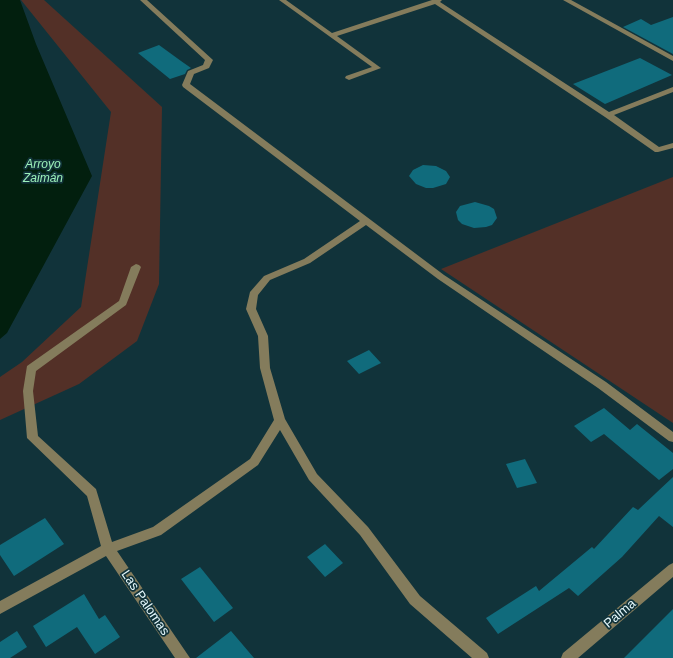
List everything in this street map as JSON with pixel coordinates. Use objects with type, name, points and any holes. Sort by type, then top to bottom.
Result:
[{"type":"street","points":[[143,0],[209,60],[206,66],[191,73],[186,85],[441,277],[602,385],[672,435]]},
{"type":"street","points":[[282,0],[333,35],[377,68],[349,78]]},
{"type":"street","points":[[566,0],[673,59]]},
{"type":"street","points":[[333,35],[437,1],[658,150],[673,145]]},
{"type":"street","points":[[608,115],[673,89]]},
{"type":"street","points":[[366,221],[307,261],[267,278],[253,294],[251,309],[263,336],[265,368],[280,420],[313,477],[364,531],[415,600],[482,658]]},
{"type":"street","name":"Las Palomas","points":[[136,267],[122,303],[31,369],[28,391],[33,438],[92,493],[108,549],[182,658]]},
{"type":"street","points":[[0,608],[108,549],[157,531],[254,462],[280,420]]},
{"type":"street","name":"Palma","points":[[568,658],[673,569]]},
{"type":"shaded area","points":[[21,0],[44,0],[162,107],[159,284],[137,341],[79,384],[0,420],[0,377],[22,362],[81,307],[111,112]]},
{"type":"shaded area","points":[[673,177],[673,423],[441,269]]},
{"type":"water","name":"Arroyo Zaimán","points":[[0,0],[20,0],[36,44],[92,176],[7,333],[0,339]]},
{"type":"building","points":[[673,17],[673,54],[623,27],[641,19],[651,25]]},
{"type":"building","points":[[159,45],[191,68],[187,70],[185,74],[170,79],[138,53]]},
{"type":"building","points":[[640,58],[672,75],[605,104],[573,84]]},
{"type":"building","points":[[423,165],[436,166],[446,171],[450,177],[446,184],[433,188],[426,188],[416,184],[409,176],[413,170]]},
{"type":"building","points":[[475,202],[494,209],[497,218],[492,225],[474,228],[462,224],[458,220],[456,212],[460,206]]},
{"type":"building","points":[[369,350],[381,363],[359,374],[347,361]]},
{"type":"building","points":[[604,408],[630,430],[637,424],[673,453],[673,469],[659,480],[604,434],[591,442],[574,426]]},
{"type":"building","points":[[525,459],[537,483],[517,488],[506,464]]},
{"type":"building","points":[[673,477],[673,527],[659,516],[622,557],[578,596],[569,588],[498,634],[486,618],[536,586],[539,591],[592,547],[594,549],[633,507],[638,510]]},
{"type":"building","points":[[45,518],[64,544],[14,576],[0,555],[0,545]]},
{"type":"building","points":[[325,544],[343,563],[325,577],[307,557]]},
{"type":"building","points":[[200,567],[233,608],[214,622],[181,579]]},
{"type":"building","points":[[84,594],[99,619],[105,615],[120,637],[95,654],[77,627],[46,647],[33,626]]},
{"type":"building","points":[[673,609],[673,658],[624,658]]},
{"type":"building","points":[[17,631],[27,647],[10,658],[0,658],[0,642]]},
{"type":"building","points":[[231,631],[254,658],[196,658]]}]
